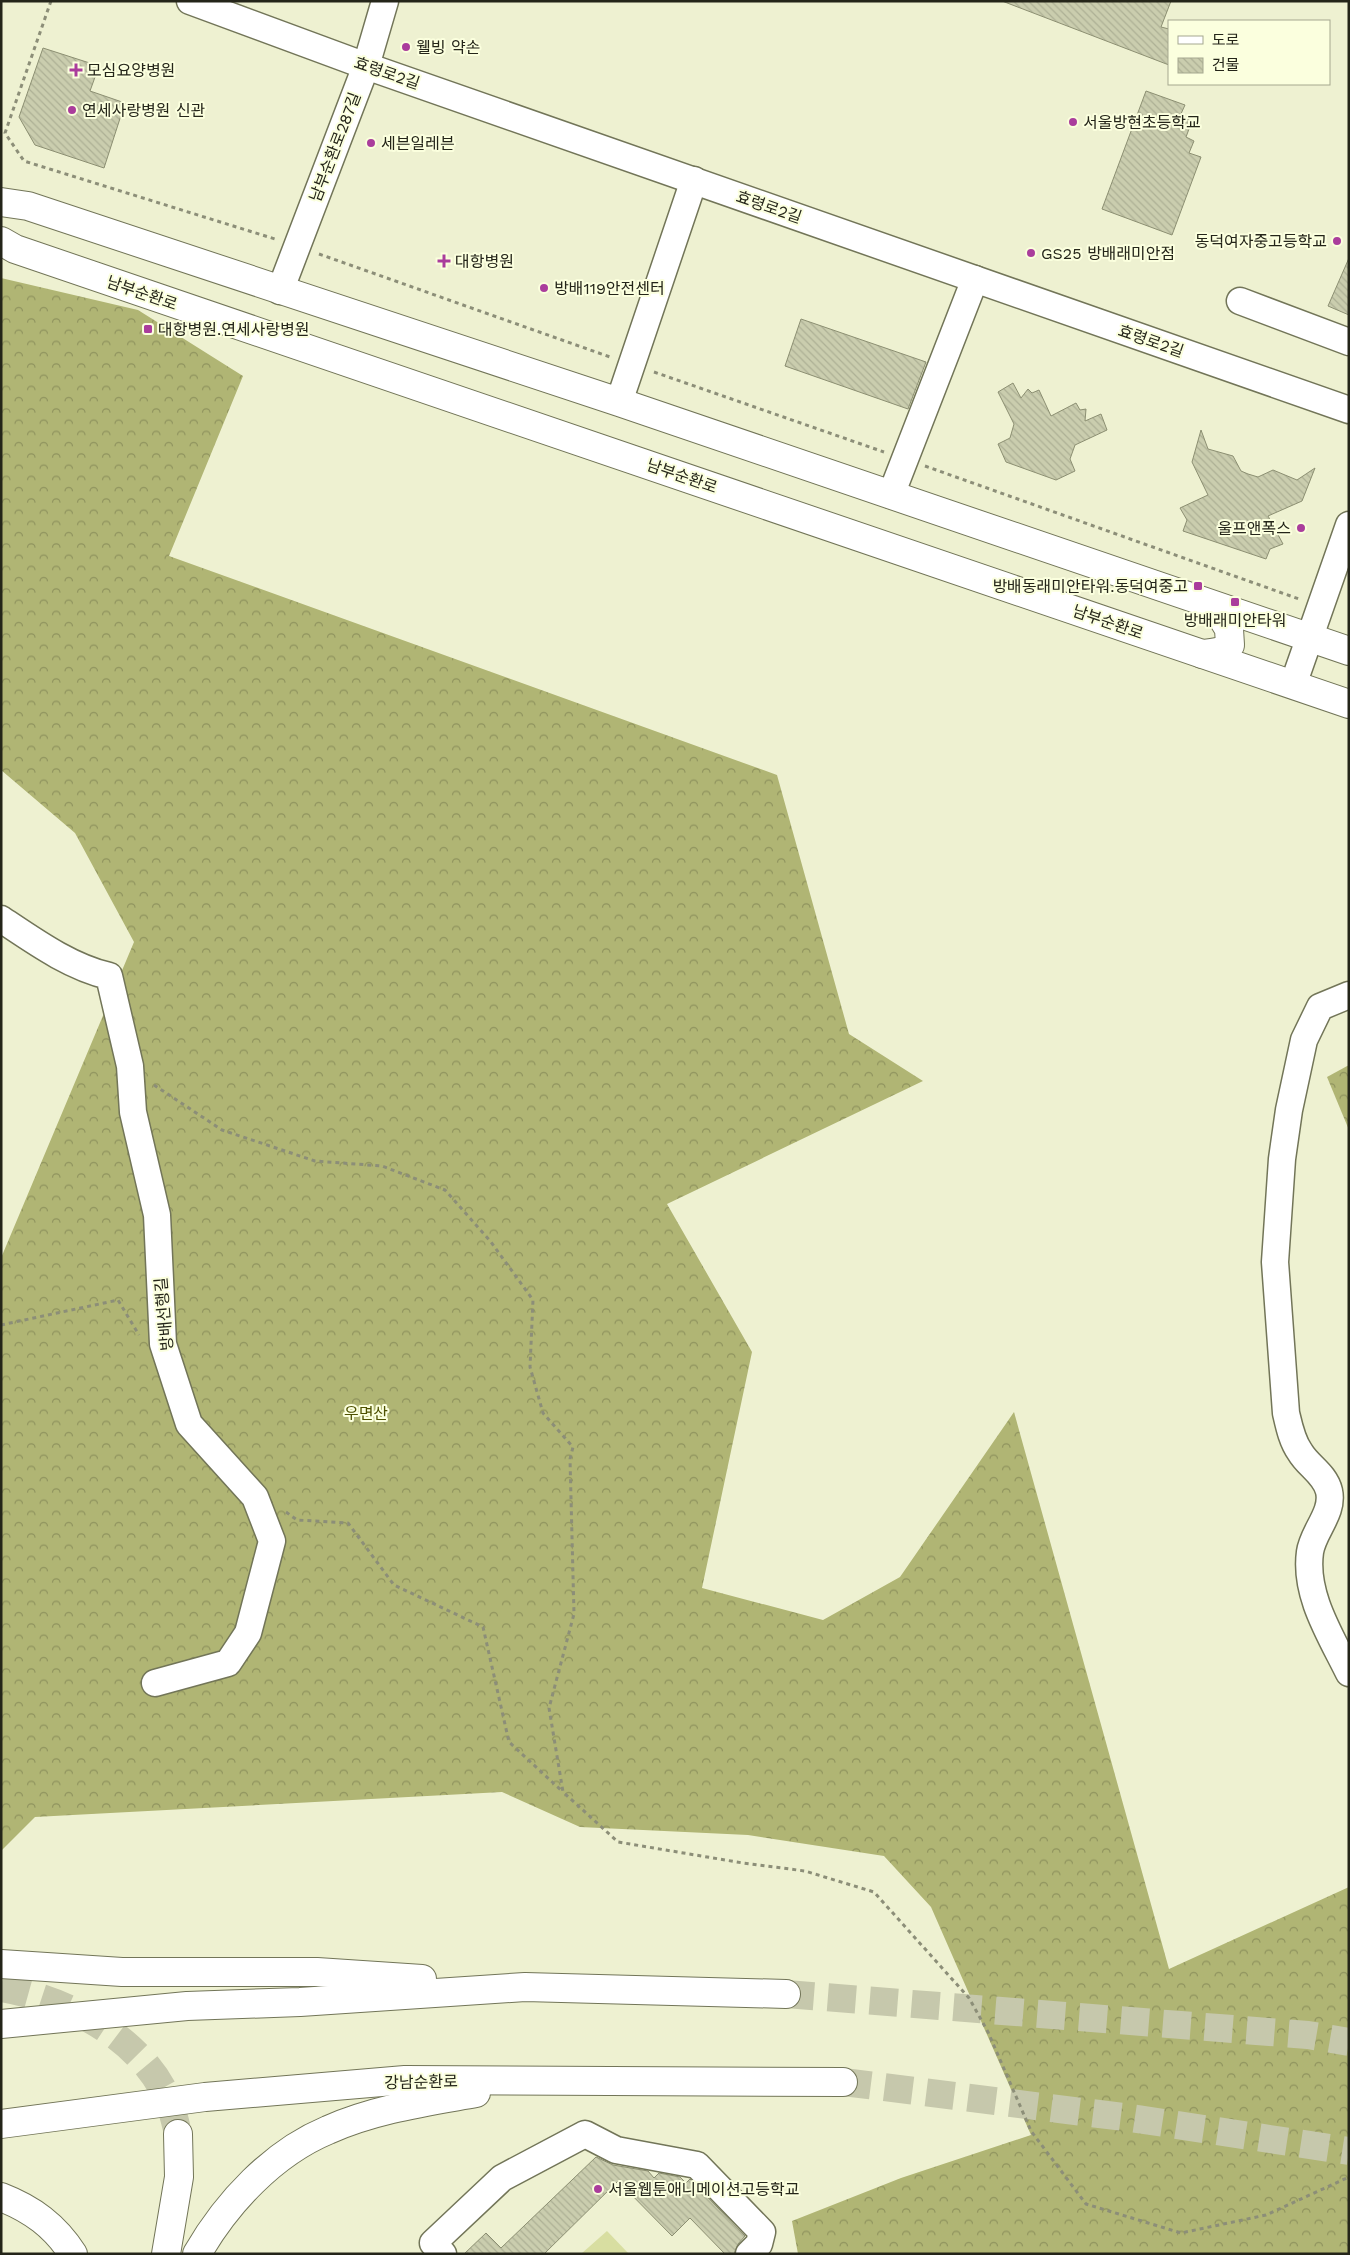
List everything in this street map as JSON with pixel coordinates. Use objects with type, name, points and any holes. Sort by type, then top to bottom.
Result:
[{"type":"main road","points":[[1,189],[28,206]]},
{"type":"main road","points":[[1,202],[28,206],[619,402],[1349,651]]},
{"type":"main road","name":"남부순환로","points":[[6,246],[1349,704]]},
{"type":"main road","points":[[1202,654],[1221,651],[1230,645],[1229,629],[1215,606]]},
{"type":"main road","points":[[1,1964],[122,1972],[317,1972],[525,1986],[786,1994]]},
{"type":"main road","points":[[1,2024],[187,2006],[300,2002],[525,1986]]},
{"type":"main road","name":"강남순환로","points":[[1,2124],[205,2097],[405,2080],[843,2082]]},
{"type":"main road","points":[[197,2254],[225,2212],[254,2179],[288,2153],[327,2130],[363,2117],[403,2106],[549,2081]]},
{"type":"main road","points":[[166,2254],[179,2177],[178,2134]]},
{"type":"main road","points":[[1,2197],[26,2207],[48,2224],[62,2238],[73,2254]]},
{"type":"street","name":"효령로2길","points":[[190,1],[366,66],[1349,410]]},
{"type":"street","name":"남부순환로287길","points":[[280,291],[366,66],[385,1]]},
{"type":"street","points":[[619,402],[694,180]]},
{"type":"street","points":[[892,495],[975,279]]},
{"type":"street","points":[[1240,300],[1349,342]]},
{"type":"street","points":[[1293,685],[1349,525]]},
{"type":"street","name":"방배선행길","points":[[1,919],[30,939],[64,958],[92,972],[109,976],[130,1066],[133,1112],[157,1215],[164,1344],[188,1424],[255,1497],[272,1541],[248,1633],[228,1663],[155,1683]]},
{"type":"street","points":[[1349,996],[1320,1006],[1304,1040],[1289,1110],[1282,1159],[1275,1262],[1286,1413],[1290,1431],[1300,1452],[1325,1481],[1329,1492],[1330,1506],[1313,1539],[1310,1552],[1312,1590],[1315,1603],[1349,1673]]},
{"type":"street","points":[[443,2254],[433,2243],[502,2178],[585,2134],[616,2150],[697,2166],[762,2232],[754,2249]]},
{"type":"path","points":[[130,1066],[157,1087],[222,1130],[315,1162],[382,1166],[445,1190],[491,1242],[533,1300],[530,1367],[543,1413],[573,1447],[570,1460],[574,1614],[549,1708],[563,1792]]},
{"type":"path","points":[[1,1325],[118,1300],[143,1342]]},
{"type":"path","points":[[283,1510],[297,1520],[348,1523],[394,1585],[483,1627],[509,1742],[618,1842],[743,1863],[805,1871],[874,1892],[969,1998],[988,2032],[1031,2131],[1086,2204],[1181,2233],[1266,2214],[1349,2177]]},
{"type":"green space","name":"우면산","points":[[1,278],[138,310],[243,376],[169,556],[777,775],[849,1034],[923,1081],[667,1204],[752,1352],[702,1588],[823,1620],[900,1577],[1014,1412],[1169,1969],[1349,1887],[1349,2254],[798,2254],[792,2221],[901,2178],[1031,2135],[931,1907],[884,1856],[748,1835],[580,1827],[502,1792],[35,1817],[1,1851],[1,1258],[134,942],[75,833],[1,770]]},
{"type":"green space","points":[[1349,1065],[1349,1130],[1327,1077]]},
{"type":"green space","points":[[607,2231],[629,2254],[581,2254]]},
{"type":"building","points":[[1002,1],[1171,1],[1161,27],[1168,29],[1168,65]]},
{"type":"building","name":"연세사랑병원 신관","points":[[43,48],[99,66],[90,91],[125,103],[104,168],[35,145],[19,117]]},
{"type":"building","points":[[1146,91],[1185,105],[1180,116],[1192,121],[1186,137],[1194,141],[1189,153],[1201,157],[1172,235],[1102,209]]},
{"type":"building","points":[[1349,258],[1349,315],[1328,306]]},
{"type":"building","points":[[801,319],[926,362],[908,409],[785,366]]},
{"type":"building","points":[[1013,383],[1021,398],[1028,389],[1032,393],[1039,390],[1051,416],[1076,403],[1080,410],[1086,409],[1085,421],[1101,414],[1107,430],[1075,445],[1070,459],[1075,471],[1056,480],[1006,462],[998,444],[1010,438],[1014,424],[998,392]]},
{"type":"building","points":[[1201,430],[1208,449],[1233,456],[1241,471],[1248,474],[1258,477],[1273,470],[1297,480],[1315,468],[1302,501],[1268,516],[1283,544],[1270,549],[1266,559],[1183,531],[1187,520],[1180,508],[1208,495],[1192,462]]},
{"type":"building","points":[[596,2157],[613,2165],[648,2171],[654,2178],[659,2173],[680,2177],[686,2183],[690,2179],[745,2236],[738,2244],[734,2254],[725,2254],[690,2218],[672,2236],[618,2181],[544,2254],[464,2254],[486,2233],[501,2248]]},
{"type":"tunnel","points":[[1,1988],[52,2002],[78,2013],[125,2043],[144,2062],[160,2084],[171,2108],[178,2134]]},
{"type":"tunnel","points":[[786,1994],[1308,2035],[1349,2042]]},
{"type":"tunnel","points":[[843,2082],[1131,2118],[1349,2151]]},
{"type":"place","name":"웰빙 약손","points":[[406,47]]},
{"type":"place","name":"모심요양병원","points":[[76,70]]},
{"type":"place","name":"연세사랑병원 신관","points":[[72,110]]},
{"type":"place","name":"서울방현초등학교","points":[[1073,122]]},
{"type":"place","name":"세븐일레븐","points":[[371,143]]},
{"type":"place","name":"동덕여자중고등학교","points":[[1337,241]]},
{"type":"place","name":"GS25 방배래미안점","points":[[1031,253]]},
{"type":"place","name":"대항병원","points":[[444,261]]},
{"type":"place","name":"방배119안전센터","points":[[544,288]]},
{"type":"place","name":"대항병원.연세사랑병원","points":[[148,329]]},
{"type":"place","name":"울프앤폭스","points":[[1301,528]]},
{"type":"place","name":"방배동래미안타워.동덕여중고","points":[[1198,586]]},
{"type":"place","name":"방배래미안타워","points":[[1235,602]]},
{"type":"place","name":"서울웹툰애니메이션고등학교","points":[[598,2189]]}]
